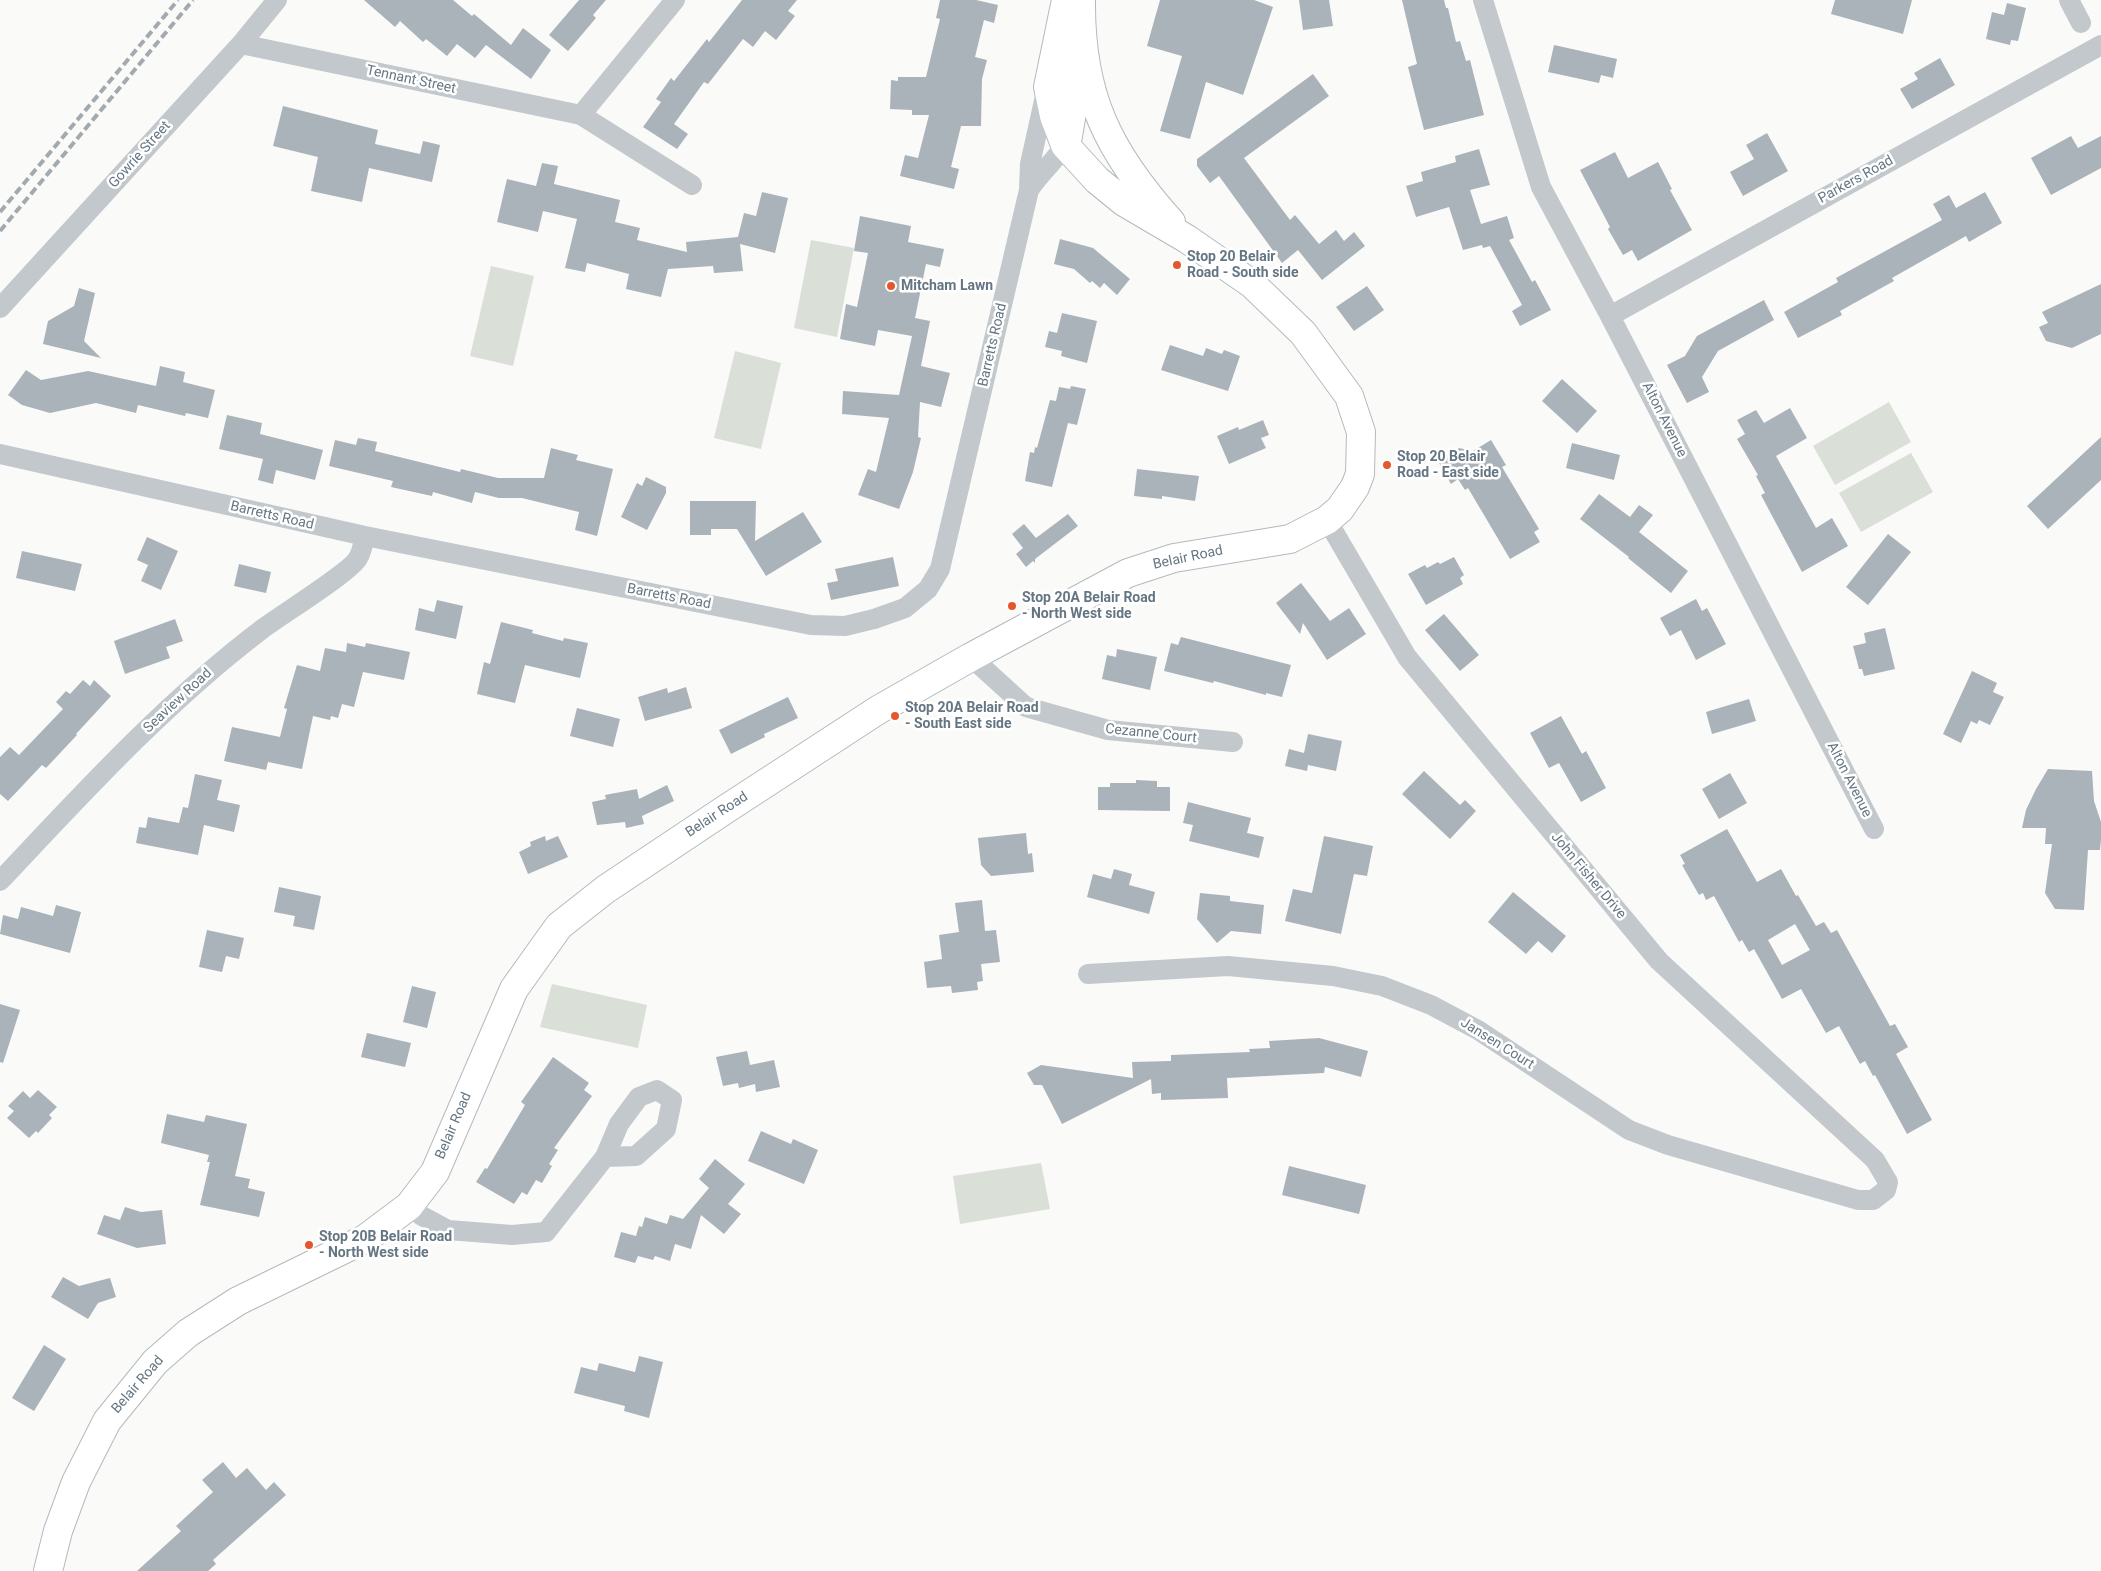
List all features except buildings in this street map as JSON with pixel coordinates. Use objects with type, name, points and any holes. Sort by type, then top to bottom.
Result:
[{"type":"main road","name":"Belair Road","points":[[48,1571],[58,1531],[76,1482],[107,1421],[155,1362],[188,1333],[238,1301],[365,1239],[409,1206],[435,1172],[514,989],[559,926],[606,889],[722,811],[878,710],[971,657],[1128,573],[1174,558],[1290,540],[1327,520],[1345,502],[1355,487],[1360,474],[1361,432],[1349,396],[1303,333],[1252,284],[1187,239],[1124,202],[1097,180],[1065,145],[1054,116],[1048,87],[1076,3]]},
{"type":"main road","name":"Belair Road","points":[[1076,3],[1088,82],[1112,143],[1155,204],[1187,239]]},
{"type":"main road","points":[[1065,145],[1071,124],[1072,112],[1067,67],[1076,3]]},
{"type":"street","name":"Gowrie Street","points":[[0,308],[241,44],[277,0]]},
{"type":"street","points":[[581,115],[675,0]]},
{"type":"street","name":"Alton Avenue","points":[[1483,0],[1541,187],[1610,316],[1874,829]]},
{"type":"street","points":[[2069,0],[2082,23]]},
{"type":"street","name":"Tennant Street","points":[[241,44],[581,115],[692,185]]},
{"type":"street","name":"Parkers Road","points":[[1610,316],[2101,45]]},
{"type":"street","name":"Barretts Road","points":[[0,454],[365,536],[810,625],[845,626],[874,619],[905,608],[928,589],[940,569],[1029,190],[1030,164],[1048,87]]},
{"type":"street","name":"Barretts Road","points":[[1029,190],[1038,176],[1054,162],[1065,145]]},
{"type":"street","name":"John Fisher Drive","points":[[1327,520],[1407,657],[1444,703],[1659,961],[1875,1160],[1888,1182],[1884,1193]]},
{"type":"street","name":"Seaview Road","points":[[0,881],[151,725],[219,662],[282,614],[339,576],[358,560],[365,536]]},
{"type":"street","name":"Cezanne Court","points":[[971,657],[1026,707],[1108,730],[1233,742]]},
{"type":"street","name":"Jansen Court","points":[[1088,974],[1228,966],[1333,976],[1382,986],[1431,1004],[1478,1030],[1629,1130],[1668,1145],[1858,1200],[1873,1200],[1884,1193]]},
{"type":"street","points":[[409,1206],[422,1216],[448,1230],[512,1234],[546,1232],[605,1157]]},
{"type":"shaded area","points":[[811,240],[854,248],[837,337],[794,328]]},
{"type":"shaded area","points":[[491,266],[534,276],[513,366],[470,356]]},
{"type":"shaded area","points":[[735,351],[781,363],[761,449],[714,438]]},
{"type":"shaded area","points":[[1889,402],[1911,442],[1835,485],[1813,446]]},
{"type":"shaded area","points":[[1911,453],[1933,492],[1861,532],[1839,493]]},
{"type":"shaded area","points":[[552,984],[647,1005],[638,1048],[540,1027]]},
{"type":"shaded area","points":[[1041,1163],[1050,1209],[960,1224],[953,1176]]},
{"type":"railway","points":[[0,212],[178,0]]},
{"type":"railway","points":[[0,231],[193,0]]},
{"type":"place","name":"Stop 20 Belair Road - South side","points":[[1177,265]]},
{"type":"place","name":"Mitcham Lawn","points":[[891,286]]},
{"type":"place","name":"Stop 20 Belair Road - East side","points":[[1387,465]]},
{"type":"place","name":"Stop 20A Belair Road - North West side","points":[[1012,606]]},
{"type":"place","name":"Stop 20A Belair Road - South East side","points":[[895,716]]},
{"type":"place","name":"Stop 20B Belair Road - North West side","points":[[309,1245]]}]
